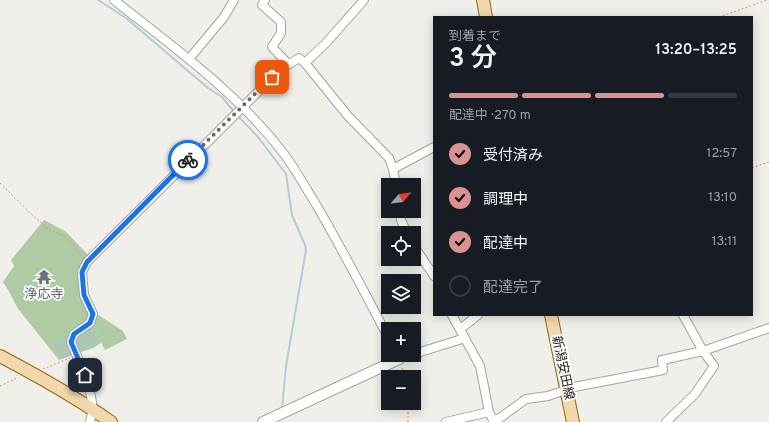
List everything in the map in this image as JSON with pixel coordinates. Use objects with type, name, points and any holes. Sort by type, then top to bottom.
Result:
[{"type":"main road","points":[[483,0],[486,16]]},
{"type":"main road","name":"新潟安田線","points":[[551,316],[573,422]]},
{"type":"main road","points":[[0,356],[93,409],[111,422]]},
{"type":"street","points":[[114,0],[189,59],[243,106],[281,150],[292,164],[332,232],[381,324]]},
{"type":"street","points":[[189,59],[224,17],[234,0]]},
{"type":"street","points":[[265,0],[262,5],[281,22],[281,33],[272,47],[288,64]]},
{"type":"street","points":[[305,63],[326,43],[364,0]]},
{"type":"street","points":[[90,422],[93,409],[89,385],[78,355],[71,342],[74,334],[90,323],[93,314],[84,295],[83,287],[82,272],[87,262],[281,69],[299,58],[305,63],[348,116],[389,158],[395,178]]},
{"type":"street","points":[[393,169],[433,148]]},
{"type":"street","points":[[421,256],[433,274]]},
{"type":"street","points":[[453,316],[480,366],[489,412],[493,421],[500,418],[526,399],[548,396],[574,387],[663,370],[662,360],[703,351],[769,328]]},
{"type":"street","points":[[460,329],[477,316]]},
{"type":"street","points":[[666,422],[695,394],[714,366],[703,351],[684,316]]},
{"type":"street","points":[[421,352],[465,338]]},
{"type":"street","points":[[263,422],[388,362]]},
{"type":"street","points":[[446,422],[489,412]]},
{"type":"path","points":[[722,16],[767,0]]},
{"type":"path","points":[[753,168],[769,162]]},
{"type":"path","points":[[0,183],[28,212],[48,229],[62,234],[71,242],[87,262]]},
{"type":"path","points":[[35,375],[51,365],[78,355]]},
{"type":"path","points":[[0,386],[15,379],[21,367]]},
{"type":"path","points":[[408,410],[408,422]]},
{"type":"green space","points":[[44,220],[65,231],[93,260],[86,266],[82,281],[97,314],[123,331],[127,339],[105,350],[92,325],[52,343],[59,360],[19,310],[3,282],[14,266],[11,260]]},
{"type":"green space","points":[[92,324],[101,343],[93,348],[59,360],[52,343]]},
{"type":"waterway","points":[[98,0],[126,18],[208,88],[222,97],[235,113]]},
{"type":"waterway","points":[[238,116],[258,137],[286,174],[292,215],[306,250],[286,366],[282,409]]},
{"type":"way so far","points":[[188,160],[272,77]]},
{"type":"place","name":"浄応寺","points":[[44,277]]},
{"type":"route","points":[[85,375],[78,355],[71,342],[74,334],[90,323],[93,314],[84,295],[82,272],[87,262],[188,160]]}]
